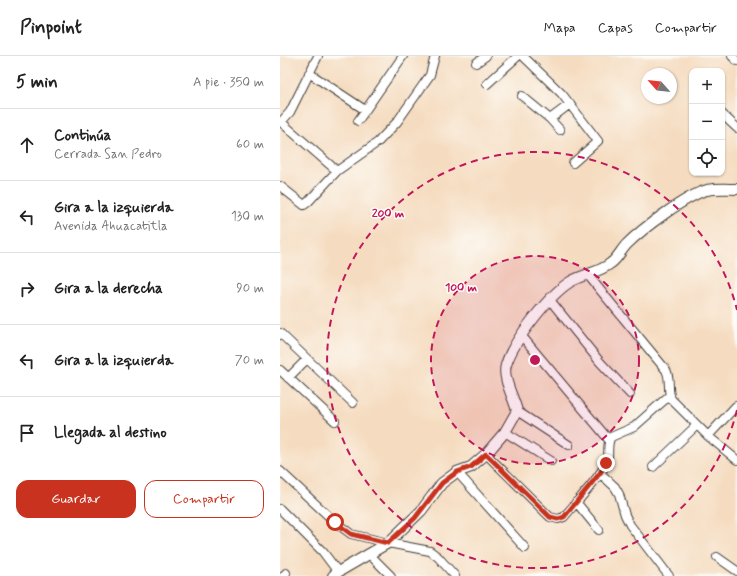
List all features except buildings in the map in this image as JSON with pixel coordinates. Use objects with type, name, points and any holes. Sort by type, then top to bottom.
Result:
[{"type":"street","points":[[318,56],[290,112],[282,122],[337,170]]},
{"type":"street","points":[[358,121],[403,56]]},
{"type":"street","points":[[280,186],[304,205],[314,197],[337,170],[378,142],[397,122],[430,74],[435,56]]},
{"type":"street","points":[[476,64],[486,56]]},
{"type":"street","points":[[487,84],[518,56]]},
{"type":"street","points":[[524,56],[562,94],[598,141],[573,164]]},
{"type":"street","points":[[732,56],[737,61]]},
{"type":"street","points":[[309,73],[365,110]]},
{"type":"street","points":[[522,96],[550,119],[560,130]]},
{"type":"street","points":[[550,119],[570,104]]},
{"type":"street","points":[[725,117],[737,128]]},
{"type":"street","points":[[569,445],[517,411],[505,376],[505,370],[508,359],[521,336],[550,300],[569,282],[600,270],[612,262],[628,243],[655,221],[687,199],[707,190],[737,188]]},
{"type":"street","points":[[587,274],[666,370],[669,377],[670,395],[673,401],[708,436],[737,460]]},
{"type":"street","points":[[550,300],[600,362],[630,394]]},
{"type":"street","points":[[280,333],[353,403]]},
{"type":"street","points":[[521,336],[609,440]]},
{"type":"street","points":[[288,378],[308,360]]},
{"type":"street","points":[[280,370],[335,421]]},
{"type":"street","points":[[486,454],[550,517],[558,519],[564,517],[600,473],[608,459],[609,440],[614,435],[634,427],[670,395]]},
{"type":"street","points":[[708,436],[736,406]]},
{"type":"street","points":[[280,509],[319,548],[336,574],[388,543],[415,518],[442,483],[457,472],[471,467],[486,454],[505,432],[517,411]]},
{"type":"street","points":[[653,467],[697,425]]},
{"type":"street","points":[[505,432],[551,461]]},
{"type":"street","points":[[280,470],[335,522],[351,534],[430,551],[438,557],[456,576]]},
{"type":"street","points":[[457,472],[525,548]]},
{"type":"street","points":[[600,473],[615,487],[630,525],[669,576]]},
{"type":"street","points":[[576,502],[598,530]]},
{"type":"street","points":[[369,554],[391,576]]},
{"type":"street","points":[[717,557],[737,571]]},
{"type":"route","points":[[335,522],[351,534],[388,543],[415,518],[442,483],[457,472],[471,467],[486,454],[550,517],[558,519],[564,517],[600,473],[606,463]]}]
